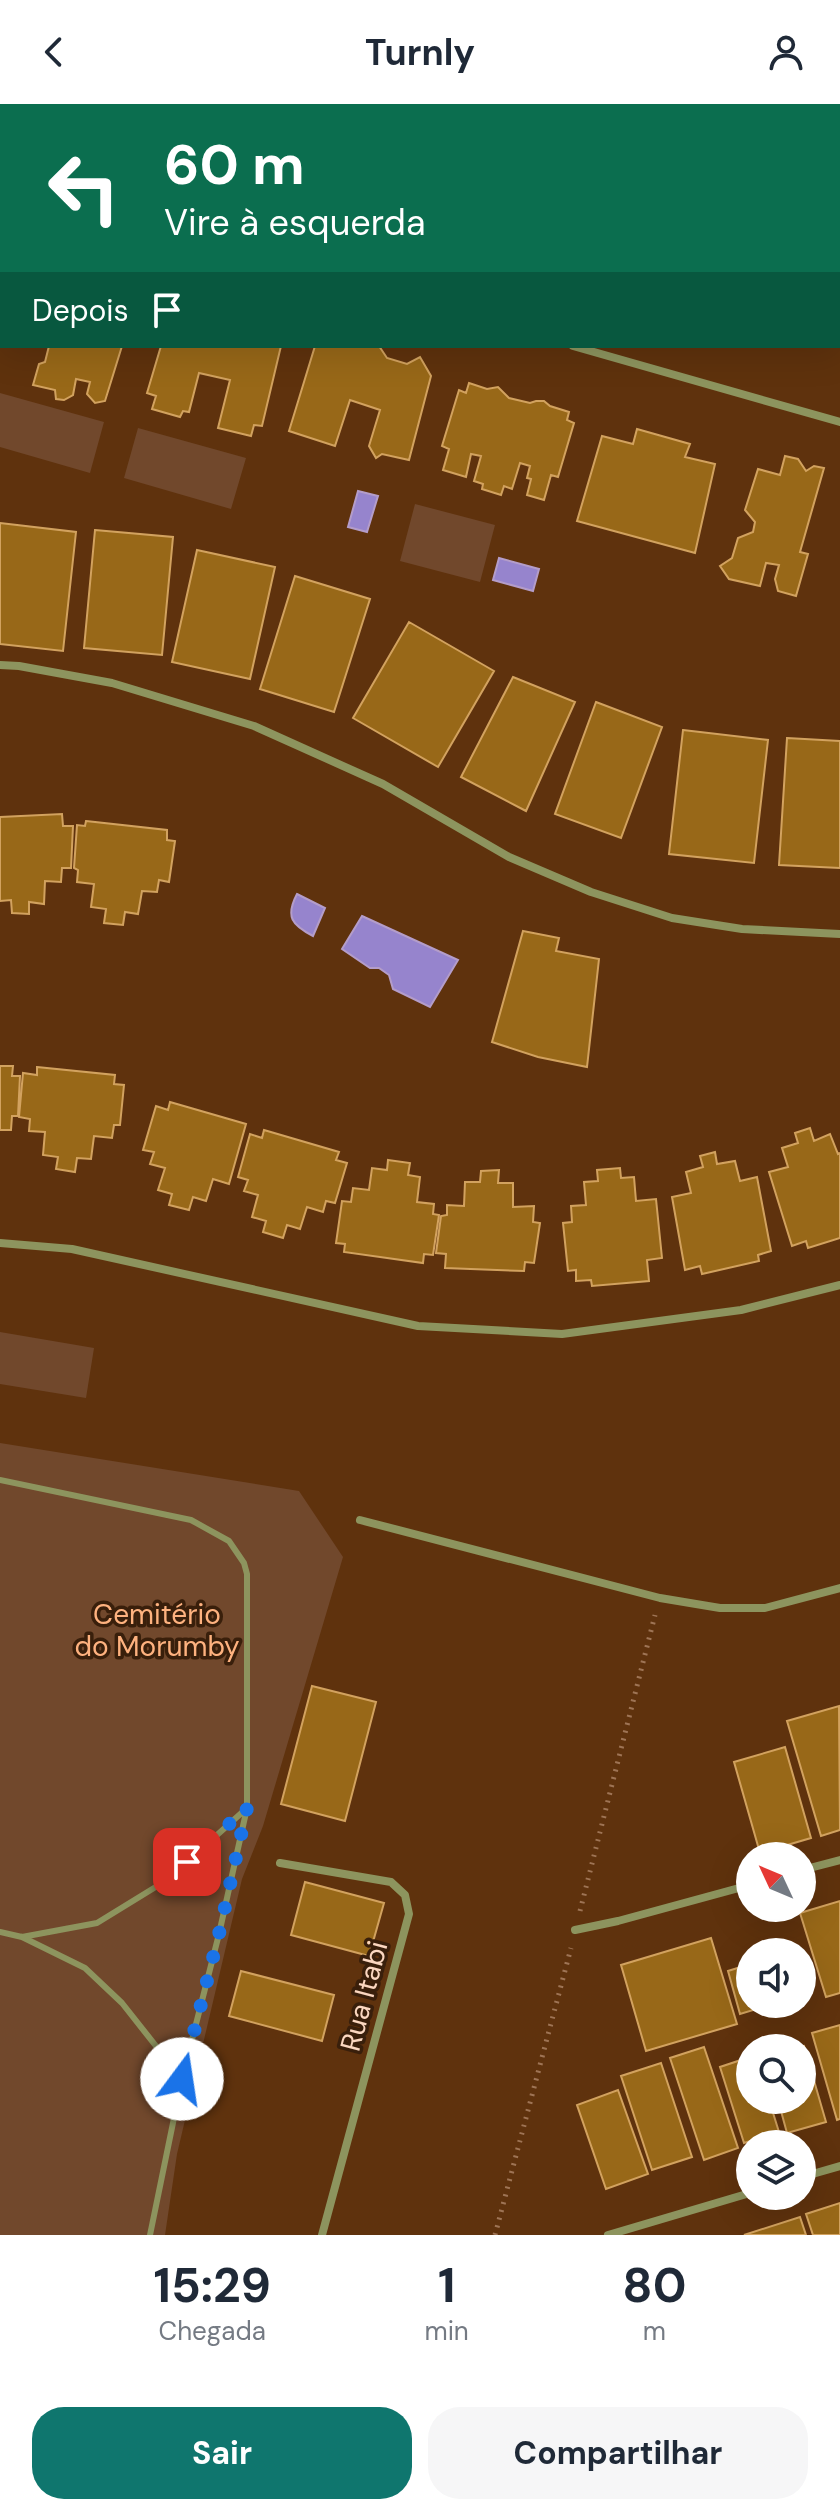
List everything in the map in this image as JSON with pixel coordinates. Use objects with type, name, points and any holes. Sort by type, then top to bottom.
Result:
[{"type":"street","points":[[580,348],[840,422]]},
{"type":"street","points":[[0,665],[112,683],[254,726],[383,784],[509,857],[591,892],[672,918],[742,929],[840,934]]},
{"type":"street","points":[[0,1243],[72,1249],[388,1320],[433,1327],[562,1334],[741,1310],[840,1285]]},
{"type":"street","points":[[360,1520],[660,1598],[720,1608],[765,1608],[840,1588]]},
{"type":"street","points":[[816,1866],[840,1860]]},
{"type":"street","name":"Rua Itabi","points":[[280,1863],[391,1882],[405,1895],[409,1914],[322,2235]]},
{"type":"street","points":[[575,1930],[736,1889]]},
{"type":"street","points":[[816,2173],[840,2166]]},
{"type":"street","points":[[608,2235],[736,2197]]},
{"type":"lane","points":[[0,1480],[191,1520],[225,1538],[244,1563],[247,1574],[247,1808],[182,2079],[150,2235]]},
{"type":"lane","points":[[22,1937],[97,1923],[167,1880],[247,1808]]},
{"type":"lane","points":[[0,1932],[22,1937],[85,1968],[122,2003],[182,2079]]},
{"type":"green space","points":[[0,393],[104,422],[90,473],[0,447]]},
{"type":"green space","points":[[138,428],[246,458],[231,509],[124,478]]},
{"type":"green space","points":[[415,504],[495,525],[480,582],[400,561]]},
{"type":"green space","points":[[0,1332],[94,1348],[86,1398],[0,1384]]},
{"type":"green space","name":"Cemitério do Morumby","points":[[0,1443],[299,1491],[343,1557],[263,1826],[242,1879],[177,2154],[165,2235],[0,2235]]},
{"type":"shaded area","points":[[358,491],[378,496],[367,532],[348,527]]},
{"type":"shaded area","points":[[499,558],[539,569],[533,591],[493,580]]},
{"type":"shaded area","points":[[297,894],[325,908],[313,936],[293,920],[291,909]]},
{"type":"shaded area","points":[[362,916],[458,960],[430,1007],[393,989],[389,975],[379,968],[370,968],[342,949]]},
{"type":"building","points":[[48,348],[121,348],[105,401],[95,403],[87,394],[90,382],[76,379],[73,395],[64,400],[56,399],[55,390],[33,385],[39,364],[45,362]]},
{"type":"building","points":[[160,348],[281,348],[262,426],[254,425],[251,436],[218,428],[230,380],[199,373],[189,412],[183,411],[180,417],[152,409],[156,396],[147,393]]},
{"type":"building","points":[[314,348],[380,348],[387,358],[407,364],[420,357],[431,376],[409,460],[382,454],[376,458],[369,446],[380,410],[350,400],[335,446],[289,431]]},
{"type":"building","points":[[469,383],[487,389],[498,387],[509,398],[530,403],[544,401],[569,412],[567,420],[574,423],[558,477],[551,475],[544,500],[527,495],[530,466],[520,463],[512,489],[504,486],[501,495],[482,489],[483,484],[474,481],[481,456],[471,454],[466,477],[443,470],[449,449],[442,446],[459,390],[466,393]]},
{"type":"building","points":[[637,429],[690,444],[685,457],[715,464],[695,553],[577,521],[602,436],[633,444]]},
{"type":"building","points":[[785,456],[798,459],[806,471],[814,466],[824,468],[800,552],[808,554],[796,596],[778,591],[775,579],[779,565],[766,563],[760,586],[729,579],[720,566],[732,558],[738,538],[753,532],[755,522],[745,510],[758,469],[780,475]]},
{"type":"building","points":[[0,523],[76,532],[63,651],[0,644]]},
{"type":"building","points":[[95,530],[173,537],[162,655],[84,648]]},
{"type":"building","points":[[197,550],[275,567],[250,679],[172,662]]},
{"type":"building","points":[[295,576],[370,599],[334,712],[260,689]]},
{"type":"building","points":[[409,622],[494,671],[438,767],[353,718]]},
{"type":"building","points":[[513,677],[575,702],[526,811],[461,777]]},
{"type":"building","points":[[596,702],[662,727],[621,838],[555,814]]},
{"type":"building","points":[[683,730],[768,740],[754,863],[669,854]]},
{"type":"building","points":[[787,738],[840,741],[840,868],[779,865]]},
{"type":"building","points":[[62,814],[63,826],[73,826],[71,868],[62,868],[61,882],[45,881],[44,904],[29,902],[29,914],[12,913],[11,900],[0,901],[0,817]]},
{"type":"building","points":[[86,821],[167,830],[167,840],[175,841],[169,882],[159,880],[157,892],[142,891],[138,914],[125,912],[123,925],[104,923],[106,909],[91,907],[94,884],[77,882],[78,870],[74,868],[77,825],[85,826]]},
{"type":"building","points":[[523,931],[559,938],[556,951],[599,959],[587,1067],[538,1057],[492,1042]]},
{"type":"building","points":[[0,1066],[13,1066],[12,1076],[20,1076],[18,1116],[12,1116],[11,1130],[0,1130]]},
{"type":"building","points":[[37,1067],[115,1075],[114,1084],[124,1085],[120,1125],[114,1125],[112,1138],[94,1136],[91,1159],[77,1158],[75,1172],[56,1169],[58,1157],[43,1155],[45,1132],[29,1131],[30,1119],[19,1117],[23,1073],[37,1075]]},
{"type":"building","points":[[170,1102],[246,1124],[229,1184],[213,1179],[206,1201],[193,1197],[189,1210],[169,1205],[172,1194],[158,1190],[165,1168],[150,1164],[154,1152],[143,1150],[156,1106],[168,1110]]},
{"type":"building","points":[[810,1128],[814,1141],[830,1134],[840,1153],[840,1238],[808,1248],[806,1241],[792,1246],[769,1172],[788,1167],[782,1148],[798,1143],[795,1133]]},
{"type":"building","points":[[264,1130],[339,1152],[336,1160],[347,1163],[335,1203],[326,1201],[323,1212],[307,1207],[300,1229],[287,1225],[283,1238],[263,1232],[266,1221],[252,1217],[258,1195],[244,1191],[248,1180],[238,1177],[250,1134],[262,1138]]},
{"type":"building","points":[[715,1152],[717,1164],[735,1161],[740,1181],[757,1177],[771,1251],[758,1255],[759,1261],[702,1274],[700,1266],[685,1270],[672,1197],[691,1193],[686,1172],[703,1167],[700,1156]]},
{"type":"building","points":[[388,1160],[410,1163],[408,1175],[420,1177],[417,1202],[434,1204],[433,1214],[439,1215],[433,1255],[424,1254],[423,1263],[344,1252],[345,1244],[336,1243],[342,1201],[351,1202],[353,1188],[369,1190],[372,1168],[387,1170]]},
{"type":"building","points":[[620,1168],[621,1178],[634,1177],[636,1201],[656,1199],[662,1258],[647,1260],[649,1281],[592,1286],[591,1280],[576,1281],[576,1270],[568,1271],[563,1223],[572,1222],[571,1206],[586,1205],[584,1182],[598,1181],[597,1170]]},
{"type":"building","points":[[499,1170],[498,1183],[513,1183],[513,1207],[534,1206],[533,1222],[540,1223],[534,1263],[525,1262],[524,1271],[445,1268],[446,1254],[436,1253],[441,1216],[447,1215],[447,1205],[464,1206],[465,1182],[480,1182],[481,1171]]},
{"type":"building","points":[[312,1686],[376,1702],[345,1821],[281,1804]]},
{"type":"building","points":[[839,1706],[840,1830],[821,1836],[787,1721]]},
{"type":"building","points":[[785,1747],[811,1838],[797,1842],[757,1842],[734,1762]]},
{"type":"building","points":[[305,1882],[384,1903],[369,1956],[291,1935]]},
{"type":"building","points":[[840,1901],[840,1993],[826,1997],[816,1965],[816,1938],[808,1938],[803,1922],[816,1922],[816,1908]]},
{"type":"building","points":[[711,1938],[737,2024],[646,2051],[621,1965]]},
{"type":"building","points":[[736,1968],[736,2000],[728,1971]]},
{"type":"building","points":[[241,1971],[334,1995],[322,2041],[229,2016]]},
{"type":"building","points":[[840,2025],[840,2119],[837,2120],[816,2047],[816,2034],[812,2033]]},
{"type":"building","points":[[704,2047],[736,2149],[704,2160],[670,2058]]},
{"type":"building","points":[[736,2062],[736,2114],[773,2114],[778,2130],[740,2130],[720,2067]]},
{"type":"building","points":[[661,2063],[692,2157],[652,2170],[621,2076]]},
{"type":"building","points":[[816,2087],[826,2122],[786,2130],[782,2114],[816,2114]]},
{"type":"building","points":[[618,2090],[648,2174],[606,2189],[577,2105]]},
{"type":"building","points":[[840,2203],[840,2235],[813,2235],[806,2214]]},
{"type":"building","points":[[800,2217],[806,2235],[744,2235]]},
{"type":"route","points":[[182,2079],[247,1808],[187,1862]]}]
